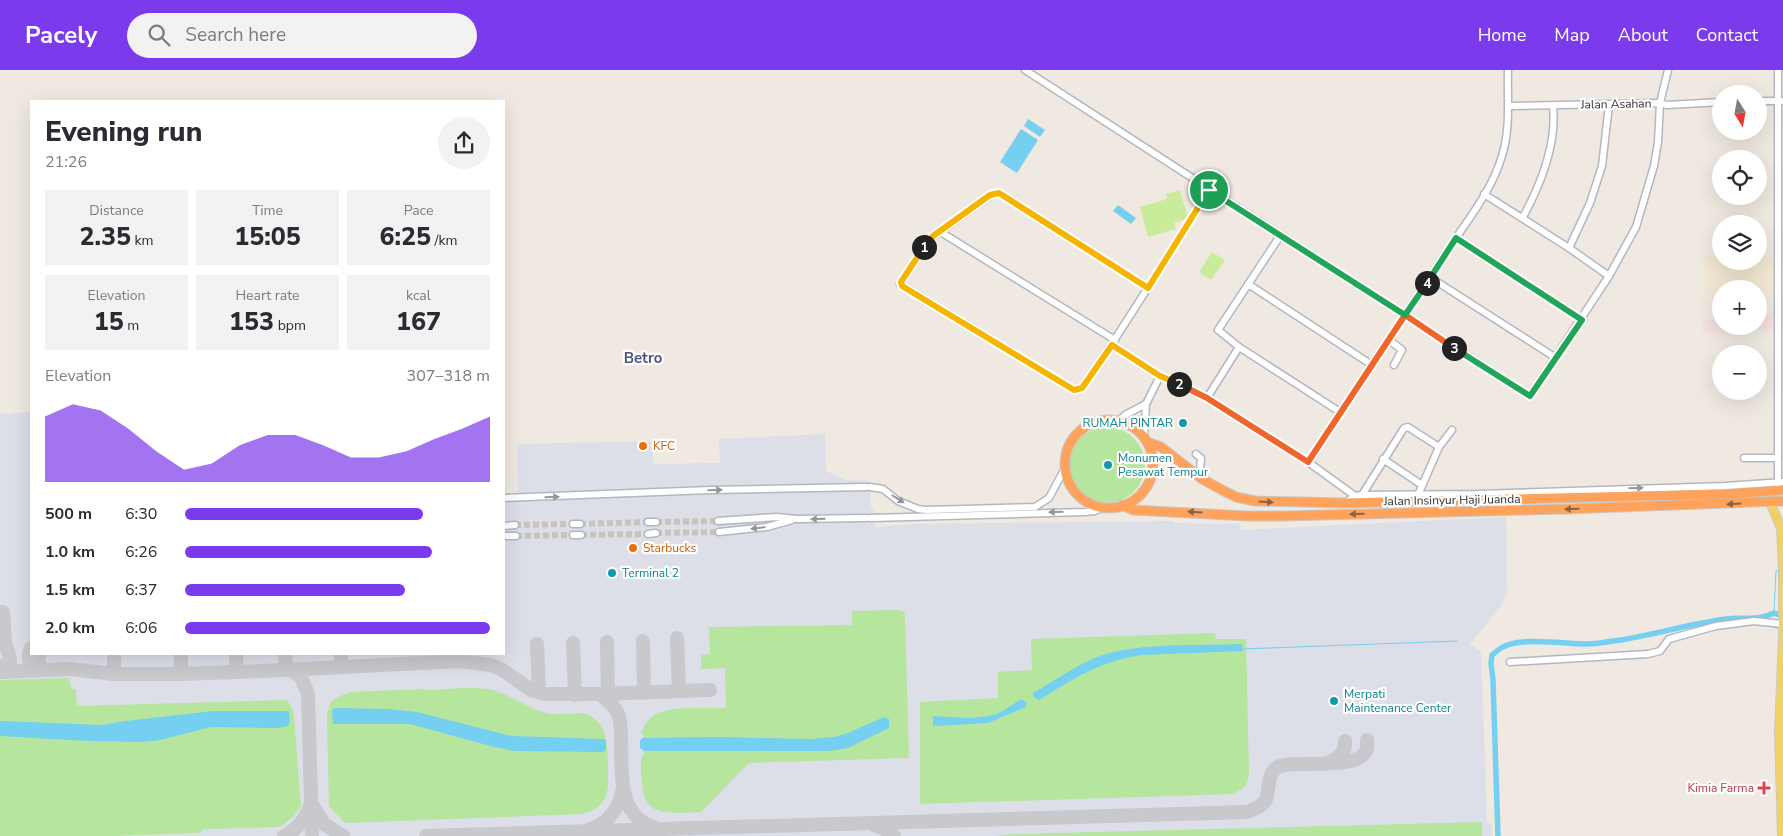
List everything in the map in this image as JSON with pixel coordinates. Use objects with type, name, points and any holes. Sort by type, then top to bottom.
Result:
[{"type":"highway","points":[[1099,421],[1119,421],[1133,427],[1145,440],[1153,460],[1150,480],[1139,496],[1122,505],[1104,507],[1095,505],[1078,495],[1067,478],[1065,468],[1067,450],[1076,435],[1083,429],[1099,421]]},
{"type":"highway","name":"Jalan Insinyur Haji Juanda","points":[[1145,440],[1160,447],[1202,479],[1224,491],[1246,500],[1271,502],[1345,503],[1624,495],[1781,485]]},
{"type":"highway","points":[[1624,495],[1624,508]]},
{"type":"highway","name":"Jalan Insinyur Haji Juanda","points":[[1122,505],[1133,510],[1247,516],[1624,508],[1783,501]]},
{"type":"highway","points":[[1374,502],[1374,514]]},
{"type":"main road","points":[[1770,502],[1782,526],[1783,636],[1779,732],[1782,836]]},
{"type":"street","points":[[1025,70],[1530,396],[1610,276],[1636,227],[1654,166],[1658,142],[1660,103],[1668,70]]},
{"type":"street","points":[[1308,462],[1389,340],[1408,317],[1484,194],[1502,157],[1506,140],[1510,106],[1508,70]]},
{"type":"street","points":[[1778,70],[1781,101],[1780,426],[1778,458],[1781,485]]},
{"type":"street","points":[[1768,101],[1781,101]]},
{"type":"street","name":"Jalan Asahan","points":[[1510,106],[1660,103],[1667,105],[1712,102]]},
{"type":"street","points":[[1569,248],[1590,203],[1602,166],[1609,105]]},
{"type":"street","points":[[1523,218],[1546,166],[1553,128],[1553,106]]},
{"type":"street","points":[[1148,288],[1002,194],[994,193],[930,238],[901,282],[902,286],[1074,390],[1082,388],[1114,342],[1148,288],[1209,190]]},
{"type":"street","points":[[1484,194],[1610,276]]},
{"type":"street","points":[[940,231],[1114,342],[1160,376],[1207,398],[1359,495]]},
{"type":"street","points":[[1280,236],[1218,330],[1238,347],[1340,412]]},
{"type":"street","points":[[1456,238],[1582,320]]},
{"type":"street","points":[[1431,278],[1556,358]]},
{"type":"street","points":[[1248,284],[1372,365]]},
{"type":"street","points":[[1389,340],[1402,350],[1394,365]]},
{"type":"street","points":[[1207,398],[1238,347]]},
{"type":"street","points":[[1145,440],[1146,404],[1160,376]]},
{"type":"street","points":[[1119,421],[1125,415],[1146,404]]},
{"type":"street","points":[[1345,503],[1359,495],[1405,427],[1408,427],[1439,447]]},
{"type":"street","points":[[1418,495],[1439,447],[1452,430]]},
{"type":"street","points":[[1196,454],[1201,458],[1200,470],[1202,479]]},
{"type":"street","points":[[1744,458],[1778,458]]},
{"type":"street","points":[[1383,459],[1422,485]]},
{"type":"street","points":[[505,498],[710,490],[868,487],[882,489],[898,500],[918,509],[926,510],[1035,507],[1049,498],[1065,468]]},
{"type":"street","name":"Jalan Insinyur Haji Juanda","points":[[1359,495],[1726,490]]},
{"type":"street","points":[[718,521],[777,517],[796,519],[869,518],[1085,512],[1096,511],[1104,507]]},
{"type":"street","points":[[718,532],[768,527],[796,519]]},
{"type":"street","points":[[648,522],[656,522]]},
{"type":"street","points":[[573,524],[580,524]]},
{"type":"street","points":[[505,526],[515,525]]},
{"type":"street","points":[[648,534],[656,533]]},
{"type":"street","points":[[573,535],[581,535]]},
{"type":"street","points":[[505,536],[516,536]]},
{"type":"street","points":[[1510,662],[1657,653],[1667,640],[1690,633],[1742,622],[1754,621],[1783,625]]},
{"type":"shaded area","points":[[1704,256],[1712,256],[1712,270],[1767,270],[1767,257],[1773,257],[1773,293],[1767,293],[1767,280],[1712,280],[1712,294],[1705,294]]},
{"type":"shaded area","points":[[1767,315],[1773,315],[1773,329],[1767,329]]},
{"type":"shaded area","points":[[1703,320],[1712,320],[1712,333],[1704,334]]},
{"type":"shaded area","points":[[30,412],[30,655],[505,655],[505,496],[518,495],[517,444],[653,441],[653,464],[720,463],[719,439],[825,434],[826,471],[846,480],[870,481],[871,508],[873,508],[875,527],[914,524],[1174,521],[1174,523],[1240,524],[1241,530],[1506,517],[1507,593],[1501,605],[1470,644],[1481,652],[1487,823],[1492,823],[1492,836],[0,836],[0,414]]},
{"type":"green space","points":[[1180,190],[1188,218],[1174,223],[1176,229],[1148,237],[1140,207],[1167,199],[1166,194]]},
{"type":"green space","points":[[1212,252],[1225,260],[1211,280],[1199,272]]},
{"type":"green space","points":[[1107,427],[1122,430],[1134,438],[1142,450],[1145,465],[1142,480],[1134,492],[1122,500],[1107,503],[1092,500],[1080,492],[1072,480],[1069,465],[1072,450],[1080,438],[1092,430]]},
{"type":"green space","points":[[852,611],[903,611],[905,615],[909,758],[749,763],[701,812],[669,812],[658,810],[651,806],[646,799],[641,775],[644,736],[641,732],[647,722],[662,711],[690,708],[726,708],[725,668],[701,669],[701,655],[710,654],[709,627],[852,625]]},
{"type":"green space","points":[[1215,633],[1216,639],[1246,639],[1249,776],[1246,786],[1233,794],[920,804],[920,702],[998,698],[998,672],[1032,670],[1031,639]]},
{"type":"green space","points":[[68,678],[72,689],[76,689],[77,706],[287,700],[292,708],[294,717],[301,806],[294,816],[280,827],[204,829],[199,833],[111,836],[0,836],[0,680]]},
{"type":"green space","points":[[471,688],[493,690],[546,713],[579,713],[592,717],[601,727],[606,742],[608,784],[604,800],[597,808],[581,814],[347,823],[343,821],[329,806],[327,714],[330,703],[338,697],[351,692]]},
{"type":"green space","points":[[1482,822],[1482,836],[996,836],[1016,834]]},
{"type":"water","points":[[1028,119],[1045,130],[1040,137],[1024,126]]},
{"type":"water","points":[[1021,129],[1038,140],[1017,173],[1000,162]]},
{"type":"water","points":[[1118,205],[1136,218],[1131,224],[1113,211]]},
{"type":"water","points":[[1242,644],[1243,651],[1141,655],[1126,658],[1087,672],[1039,700],[1034,697],[1033,693],[1081,665],[1113,652],[1149,647]]},
{"type":"water","points":[[1021,699],[1026,702],[1026,707],[988,723],[933,726],[933,716],[985,717],[1001,712]]},
{"type":"water","points":[[335,708],[388,709],[417,712],[511,736],[604,739],[606,741],[606,750],[603,752],[515,751],[410,724],[333,724],[332,710]]},
{"type":"water","points":[[213,711],[289,711],[290,723],[287,726],[278,728],[211,727],[160,740],[142,742],[0,736],[0,721],[103,725]]},
{"type":"water","points":[[884,717],[889,719],[889,728],[848,748],[828,751],[644,751],[640,748],[642,738],[813,739],[834,737]]},
{"type":"waterway","points":[[1774,613],[1776,571],[1778,570]]},
{"type":"waterway","points":[[1498,836],[1491,663],[1492,655],[1501,648],[1509,644],[1530,641],[1596,644],[1726,619],[1756,618],[1774,613],[1783,616]]},
{"type":"waterway","points":[[1770,626],[1780,629]]},
{"type":"waterway","points":[[1694,635],[1719,629]]},
{"type":"waterway","points":[[1242,649],[1457,641]]},
{"type":"taxiway","points":[[0,666],[5,672],[10,663],[10,656],[5,641],[3,612]]},
{"type":"taxiway","points":[[677,638],[679,691]]},
{"type":"taxiway","points":[[643,641],[644,693]]},
{"type":"taxiway","points":[[607,642],[608,694]]},
{"type":"taxiway","points":[[573,643],[575,695]]},
{"type":"taxiway","points":[[537,644],[539,692]]},
{"type":"taxiway","points":[[30,651],[29,660],[35,671],[39,663],[39,655]]},
{"type":"taxiway","points":[[114,655],[114,674]]},
{"type":"taxiway","points":[[181,655],[181,674]]},
{"type":"taxiway","points":[[236,655],[237,672]]},
{"type":"taxiway","points":[[285,655],[286,670]]},
{"type":"taxiway","points":[[341,655],[341,667]]},
{"type":"taxiway","points":[[0,672],[70,669],[114,674],[181,674],[458,661],[491,665],[501,669],[531,690],[545,694],[710,690]]},
{"type":"taxiway","points":[[291,670],[301,677],[308,694],[312,836]]},
{"type":"taxiway","points":[[600,694],[614,708],[620,720],[622,777],[628,803],[634,814],[643,822],[656,828]]},
{"type":"taxiway","points":[[426,836],[1247,812],[1265,802],[1270,778],[1274,770],[1293,764],[1327,764],[1350,761],[1358,758],[1365,752],[1367,740]]},
{"type":"taxiway","points":[[1328,763],[1341,755],[1345,741]]},
{"type":"taxiway","points":[[590,829],[608,819],[619,802],[623,788]]},
{"type":"taxiway","points":[[284,836],[300,824],[310,806]]},
{"type":"taxiway","points":[[313,806],[324,824],[343,836]]},
{"type":"taxiway","points":[[874,825],[891,832],[894,836]]},
{"type":"tunnel","points":[[656,522],[718,521]]},
{"type":"tunnel","points":[[580,524],[648,522]]},
{"type":"tunnel","points":[[515,525],[573,524]]},
{"type":"tunnel","points":[[656,533],[719,532]]},
{"type":"tunnel","points":[[581,535],[648,534]]},
{"type":"tunnel","points":[[516,536],[573,535]]},
{"type":"place","name":"RUMAH PINTAR","points":[[1183,423]]},
{"type":"place","name":"KFC","points":[[643,446]]},
{"type":"place","name":"Monumen Pesawat Tempur","points":[[1108,465]]},
{"type":"place","name":"Starbucks","points":[[633,548]]},
{"type":"place","name":"Terminal 2","points":[[612,573]]},
{"type":"place","name":"Merpati Maintenance Center","points":[[1334,701]]},
{"type":"place","name":"Kimia Farma","points":[[1764,788]]},
{"type":"district","name":"Betro","points":[[643,358]]},
{"type":"route","points":[[1209,190],[1148,288],[999,193],[990,195],[930,238],[900,284],[1074,390],[1082,388],[1112,345],[1160,376],[1207,398],[1308,462],[1405,315],[1528,396],[1532,395],[1582,320],[1456,238],[1405,315],[1209,190]]}]
